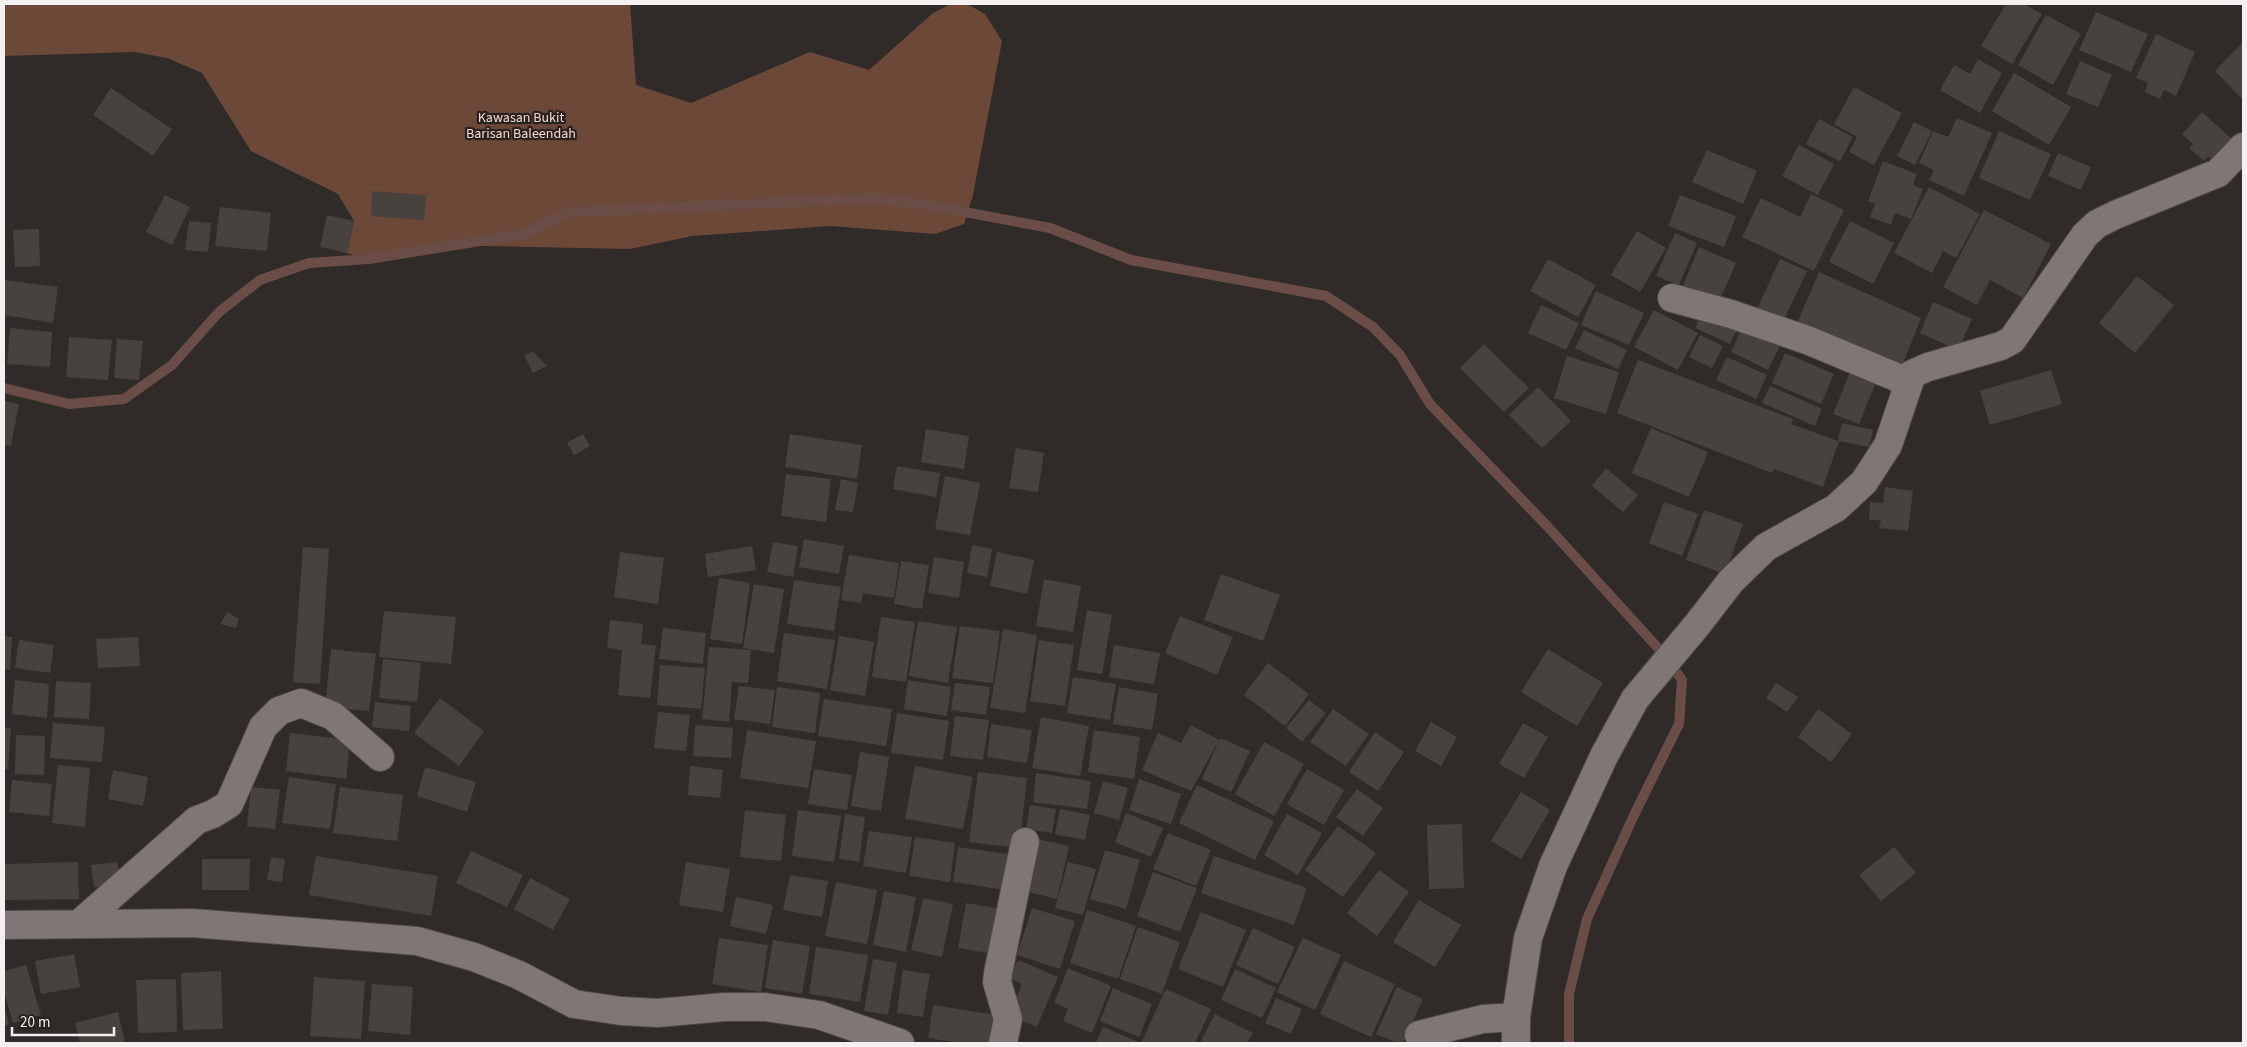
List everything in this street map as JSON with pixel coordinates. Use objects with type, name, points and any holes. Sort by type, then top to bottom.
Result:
[{"type":"street","points":[[1420,1035],[1483,1020],[1516,1030],[1528,938],[1553,866],[1608,748],[1635,699],[1731,581],[1766,548],[1836,508],[1864,482],[1888,445],[1912,374],[1919,370],[2001,346],[2012,340],[2085,235],[2098,224],[2115,215],[2218,173],[2243,147]]},
{"type":"street","points":[[1672,298],[1731,314],[1807,340],[1908,382]]},
{"type":"street","points":[[79,924],[197,820],[213,814],[229,804],[263,727],[279,711],[301,703],[333,716],[380,757]]},
{"type":"street","points":[[1003,1043],[1008,1019],[998,982],[998,973],[1025,842]]},
{"type":"street","points":[[4,925],[192,923],[416,941],[474,957],[519,975],[574,1004],[621,1011],[658,1013],[724,1007],[764,1006],[819,1015],[900,1043]]},
{"type":"green space","name":"Kawasan Bukit Barisan Baleendah","points":[[4,4],[630,4],[636,85],[691,103],[810,52],[869,70],[933,13],[951,4],[967,4],[985,14],[1002,41],[973,195],[964,224],[935,234],[830,226],[692,236],[630,249],[430,245],[369,259],[347,253],[354,221],[338,194],[251,151],[202,73],[167,58],[134,52],[4,56]]},
{"type":"building","points":[[2006,4],[2024,4],[2042,14],[2012,64],[1981,46]]},
{"type":"building","points":[[2096,12],[2148,34],[2131,72],[2079,50]]},
{"type":"building","points":[[2046,15],[2081,34],[2053,85],[2018,65]]},
{"type":"building","points":[[2156,34],[2195,52],[2176,96],[2164,90],[2160,99],[2145,92],[2148,83],[2136,78]]},
{"type":"building","points":[[2243,42],[2243,100],[2215,71]]},
{"type":"building","points":[[1978,59],[2002,73],[1980,113],[1940,90],[1954,65],[1970,74]]},
{"type":"building","points":[[2080,61],[2112,75],[2098,107],[2066,94]]},
{"type":"building","points":[[2014,73],[2071,107],[2049,145],[1992,111]]},
{"type":"building","points":[[1854,87],[1902,113],[1874,165],[1849,152],[1857,137],[1834,124]]},
{"type":"building","points":[[111,88],[172,129],[153,156],[93,115]]},
{"type":"building","points":[[2202,112],[2237,144],[2218,165],[2208,156],[2204,161],[2189,148],[2193,144],[2182,134]]},
{"type":"building","points":[[1957,118],[1992,133],[1964,196],[1929,180],[1934,170],[1919,163],[1933,131],[1948,137]]},
{"type":"building","points":[[1819,119],[1853,137],[1840,161],[1806,144]]},
{"type":"building","points":[[1914,122],[1932,131],[1915,165],[1897,156]]},
{"type":"building","points":[[1999,131],[2051,154],[2030,200],[1979,178]]},
{"type":"building","points":[[1799,145],[1834,164],[1818,195],[1782,176]]},
{"type":"building","points":[[1707,150],[1757,171],[1743,204],[1692,182]]},
{"type":"building","points":[[2058,153],[2091,167],[2081,190],[2048,176]]},
{"type":"building","points":[[1883,161],[1917,174],[1913,185],[1923,189],[1911,219],[1895,213],[1891,225],[1870,217],[1875,204],[1868,201]]},
{"type":"building","points":[[1929,187],[1980,214],[1956,258],[1943,251],[1932,273],[1894,253]]},
{"type":"building","points":[[372,191],[426,195],[424,220],[371,216]]},
{"type":"building","points":[[1811,194],[1844,210],[1814,271],[1742,237],[1761,198],[1800,217]]},
{"type":"building","points":[[165,195],[190,207],[172,245],[146,232]]},
{"type":"building","points":[[1680,195],[1736,216],[1724,247],[1668,226]]},
{"type":"building","points":[[220,207],[271,213],[267,251],[215,246]]},
{"type":"building","points":[[1984,210],[2051,244],[2023,298],[1990,280],[1977,305],[1943,287]]},
{"type":"building","points":[[327,215],[354,221],[347,253],[320,247]]},
{"type":"building","points":[[189,221],[211,223],[208,252],[185,250]]},
{"type":"building","points":[[1850,221],[1894,243],[1873,284],[1829,262]]},
{"type":"building","points":[[39,229],[40,266],[15,267],[13,230]]},
{"type":"building","points":[[1637,231],[1666,248],[1640,292],[1611,275]]},
{"type":"building","points":[[1675,233],[1697,243],[1679,285],[1656,276]]},
{"type":"building","points":[[1699,247],[1736,263],[1718,304],[1682,288]]},
{"type":"building","points":[[1548,259],[1596,285],[1578,317],[1530,291]]},
{"type":"building","points":[[1780,259],[1807,271],[1782,324],[1756,311]]},
{"type":"building","points":[[1819,272],[1921,318],[1901,368],[1797,323]]},
{"type":"building","points":[[2137,276],[2174,305],[2135,353],[2099,323]]},
{"type":"building","points":[[4,280],[58,287],[53,323],[4,315]]},
{"type":"building","points":[[1596,291],[1644,313],[1629,345],[1581,325]]},
{"type":"building","points":[[1933,302],[1972,319],[1958,350],[1920,333]]},
{"type":"building","points":[[1541,305],[1579,323],[1566,350],[1528,333]]},
{"type":"building","points":[[1654,310],[1698,333],[1678,370],[1634,347]]},
{"type":"building","points":[[1703,311],[1739,325],[1730,344],[1695,328]]},
{"type":"building","points":[[1745,321],[1783,339],[1768,370],[1731,352]]},
{"type":"building","points":[[10,328],[52,332],[50,367],[7,364]]},
{"type":"building","points":[[1584,330],[1627,350],[1618,369],[1575,348]]},
{"type":"building","points":[[1700,335],[1723,346],[1712,368],[1689,357]]},
{"type":"building","points":[[69,337],[112,340],[108,380],[66,377]]},
{"type":"building","points":[[117,339],[143,341],[139,380],[114,378]]},
{"type":"building","points":[[1484,344],[1529,388],[1504,412],[1460,368]]},
{"type":"building","points":[[533,352],[547,366],[533,373],[524,355]]},
{"type":"building","points":[[1785,353],[1834,374],[1821,404],[1772,383]]},
{"type":"building","points":[[1567,356],[1619,372],[1606,414],[1554,398]]},
{"type":"building","points":[[1727,357],[1767,375],[1756,399],[1716,380]]},
{"type":"building","points":[[1638,360],[1793,419],[1791,424],[1838,441],[1842,423],[1873,430],[1869,447],[1839,441],[1823,487],[1774,469],[1772,473],[1617,413]]},
{"type":"building","points":[[2051,370],[2062,404],[1990,425],[1980,391]]},
{"type":"building","points":[[1850,372],[1876,382],[1859,424],[1833,414]]},
{"type":"building","points":[[1770,386],[1822,409],[1815,426],[1762,403]]},
{"type":"building","points":[[1538,387],[1571,421],[1542,448],[1509,415]]},
{"type":"building","points":[[4,401],[19,404],[11,446],[4,445]]},
{"type":"building","points":[[1651,428],[1708,452],[1689,497],[1632,473]]},
{"type":"building","points":[[926,429],[969,436],[964,469],[921,462]]},
{"type":"building","points":[[583,434],[590,446],[574,455],[567,443]]},
{"type":"building","points":[[790,434],[862,445],[857,479],[785,467]]},
{"type":"building","points":[[1016,448],[1044,453],[1038,492],[1009,488]]},
{"type":"building","points":[[897,466],[940,473],[936,497],[893,489]]},
{"type":"building","points":[[1606,468],[1638,495],[1623,512],[1592,486]]},
{"type":"building","points":[[786,474],[831,479],[826,522],[781,516]]},
{"type":"building","points":[[945,476],[980,483],[970,535],[935,529]]},
{"type":"building","points":[[841,479],[858,483],[853,512],[835,510]]},
{"type":"building","points":[[1885,487],[1913,491],[1908,531],[1879,528],[1881,520],[1869,520],[1870,502],[1883,503]]},
{"type":"building","points":[[1664,502],[1698,514],[1682,556],[1649,543]]},
{"type":"building","points":[[1704,510],[1743,524],[1725,574],[1686,560]]},
{"type":"building","points":[[804,539],[844,546],[839,574],[799,567]]},
{"type":"building","points":[[773,542],[798,546],[793,577],[767,572]]},
{"type":"building","points":[[972,545],[992,549],[987,577],[967,573]]},
{"type":"building","points":[[752,546],[756,570],[708,577],[705,554]]},
{"type":"building","points":[[303,547],[329,549],[320,684],[293,682]]},
{"type":"building","points":[[620,552],[664,558],[658,604],[614,597]]},
{"type":"building","points":[[997,552],[1034,560],[1027,594],[990,586]]},
{"type":"building","points":[[849,555],[899,563],[894,598],[863,593],[861,603],[841,600]]},
{"type":"building","points":[[934,557],[964,562],[959,598],[928,593]]},
{"type":"building","points":[[901,561],[929,565],[922,609],[894,604]]},
{"type":"building","points":[[1221,574],[1280,595],[1263,641],[1204,620]]},
{"type":"building","points":[[719,578],[750,583],[742,644],[710,639]]},
{"type":"building","points":[[1044,579],[1081,586],[1073,632],[1036,626]]},
{"type":"building","points":[[794,580],[841,587],[834,631],[787,624]]},
{"type":"building","points":[[754,584],[784,589],[774,653],[743,648]]},
{"type":"building","points":[[1087,610],[1112,615],[1102,674],[1077,670]]},
{"type":"building","points":[[384,611],[456,617],[451,664],[379,657]]},
{"type":"building","points":[[228,612],[239,619],[236,628],[220,624]]},
{"type":"building","points":[[1180,616],[1233,637],[1217,675],[1165,653]]},
{"type":"building","points":[[881,617],[915,622],[906,682],[872,677]]},
{"type":"building","points":[[610,620],[643,624],[641,644],[656,646],[650,698],[618,695],[622,650],[607,648]]},
{"type":"building","points":[[918,621],[957,627],[948,683],[909,676]]},
{"type":"building","points":[[960,626],[1000,631],[993,683],[952,678]]},
{"type":"building","points":[[663,628],[706,633],[703,664],[659,659]]},
{"type":"building","points":[[1003,629],[1037,635],[1025,713],[990,708]]},
{"type":"building","points":[[784,633],[835,640],[827,689],[777,681]]},
{"type":"building","points":[[4,636],[12,637],[10,670],[4,669]]},
{"type":"building","points":[[839,636],[874,642],[865,696],[830,690]]},
{"type":"building","points":[[138,637],[140,666],[98,668],[96,639]]},
{"type":"building","points":[[19,640],[54,645],[50,673],[15,668]]},
{"type":"building","points":[[1039,640],[1074,645],[1065,706],[1030,701]]},
{"type":"building","points":[[1114,645],[1160,653],[1154,684],[1109,677]]},
{"type":"building","points":[[709,647],[751,650],[748,683],[732,682],[729,722],[702,719]]},
{"type":"building","points":[[331,649],[376,654],[369,711],[325,707]]},
{"type":"building","points":[[1548,649],[1603,683],[1577,726],[1521,692]]},
{"type":"building","points":[[383,659],[421,663],[417,702],[379,698]]},
{"type":"building","points":[[1268,663],[1309,694],[1285,726],[1244,695]]},
{"type":"building","points":[[660,665],[705,668],[701,709],[657,705]]},
{"type":"building","points":[[1073,677],[1116,684],[1110,720],[1067,713]]},
{"type":"building","points":[[15,680],[49,684],[47,718],[12,714]]},
{"type":"building","points":[[908,680],[951,687],[947,716],[904,709]]},
{"type":"building","points":[[56,681],[91,683],[89,719],[54,717]]},
{"type":"building","points":[[955,683],[990,687],[986,715],[951,710]]},
{"type":"building","points":[[1776,683],[1798,697],[1787,712],[1766,698]]},
{"type":"building","points":[[739,686],[775,690],[770,724],[734,719]]},
{"type":"building","points":[[777,687],[820,693],[815,733],[772,727]]},
{"type":"building","points":[[1119,687],[1158,694],[1152,730],[1113,724]]},
{"type":"building","points":[[440,698],[484,731],[459,766],[414,733]]},
{"type":"building","points":[[824,699],[892,709],[886,746],[818,736]]},
{"type":"building","points":[[1309,700],[1326,713],[1302,742],[1286,728]]},
{"type":"building","points":[[375,702],[411,706],[409,731],[372,727]]},
{"type":"building","points":[[1333,709],[1369,734],[1346,766],[1310,742]]},
{"type":"building","points":[[1818,709],[1852,734],[1831,762],[1798,737]]},
{"type":"building","points":[[658,712],[690,715],[686,751],[654,748]]},
{"type":"building","points":[[897,713],[949,721],[943,760],[891,753]]},
{"type":"building","points":[[955,716],[989,720],[983,760],[950,756]]},
{"type":"building","points":[[1041,717],[1089,726],[1080,776],[1032,768]]},
{"type":"building","points":[[1431,722],[1457,737],[1441,766],[1415,751]]},
{"type":"building","points":[[53,723],[105,727],[102,762],[50,758]]},
{"type":"building","points":[[1523,723],[1548,737],[1524,778],[1499,764]]},
{"type":"building","points":[[991,724],[1032,730],[1027,763],[987,757]]},
{"type":"building","points":[[695,725],[733,728],[731,758],[693,756]]},
{"type":"building","points":[[1191,725],[1219,740],[1191,791],[1142,770],[1158,733],[1181,743]]},
{"type":"building","points":[[4,727],[11,728],[8,769],[4,769]]},
{"type":"building","points":[[747,730],[816,741],[808,788],[740,778]]},
{"type":"building","points":[[1094,730],[1140,737],[1134,779],[1088,772]]},
{"type":"building","points":[[1375,732],[1404,752],[1378,791],[1349,772]]},
{"type":"building","points":[[290,733],[350,740],[346,779],[286,771]]},
{"type":"building","points":[[16,735],[45,736],[44,775],[15,774]]},
{"type":"building","points":[[1220,738],[1250,751],[1231,792],[1202,779]]},
{"type":"building","points":[[1264,742],[1304,764],[1274,816],[1235,794]]},
{"type":"building","points":[[860,752],[889,757],[881,811],[851,806]]},
{"type":"building","points":[[58,765],[90,768],[85,827],[52,823]]},
{"type":"building","points":[[690,766],[723,770],[720,798],[688,795]]},
{"type":"building","points":[[915,766],[973,777],[963,829],[905,819]]},
{"type":"building","points":[[425,767],[476,782],[467,812],[417,796]]},
{"type":"building","points":[[814,769],[852,775],[847,810],[808,804]]},
{"type":"building","points":[[1307,769],[1344,790],[1324,825],[1287,804]]},
{"type":"building","points":[[113,770],[148,777],[143,806],[108,799]]},
{"type":"building","points":[[978,772],[1027,778],[1019,848],[969,842]]},
{"type":"building","points":[[1036,773],[1091,781],[1087,809],[1033,802]]},
{"type":"building","points":[[289,777],[336,784],[330,829],[282,823]]},
{"type":"building","points":[[1139,779],[1181,794],[1171,824],[1129,810]]},
{"type":"building","points":[[12,780],[52,784],[49,816],[9,812]]},
{"type":"building","points":[[1103,781],[1128,788],[1119,820],[1094,813]]},
{"type":"building","points":[[1197,785],[1274,821],[1255,860],[1179,823]]},
{"type":"building","points":[[251,787],[280,790],[275,829],[247,826]]},
{"type":"building","points":[[340,787],[403,795],[397,841],[333,833]]},
{"type":"building","points":[[1357,789],[1383,808],[1363,836],[1336,817]]},
{"type":"building","points":[[1521,792],[1550,810],[1521,859],[1491,841]]},
{"type":"building","points":[[1030,805],[1056,809],[1052,833],[1026,829]]},
{"type":"building","points":[[1060,809],[1090,815],[1085,840],[1055,834]]},
{"type":"building","points":[[745,810],[786,815],[781,861],[740,857]]},
{"type":"building","points":[[798,810],[841,816],[834,862],[792,856]]},
{"type":"building","points":[[1126,813],[1163,828],[1151,857],[1115,842]]},
{"type":"building","points":[[845,814],[865,817],[859,862],[839,859]]},
{"type":"building","points":[[1287,814],[1322,833],[1298,875],[1264,855]]},
{"type":"building","points":[[1462,824],[1464,888],[1429,889],[1427,825]]},
{"type":"building","points":[[1338,826],[1376,853],[1343,897],[1305,870]]},
{"type":"building","points":[[869,831],[912,837],[906,873],[863,866]]},
{"type":"building","points":[[1168,833],[1211,850],[1196,886],[1153,869]]},
{"type":"building","points":[[915,837],[955,843],[950,882],[909,876]]},
{"type":"building","points":[[1037,839],[1069,846],[1057,899],[1025,891]]},
{"type":"building","points":[[958,847],[1015,855],[1010,891],[953,882]]},
{"type":"building","points":[[1894,847],[1916,873],[1881,901],[1859,875]]},
{"type":"building","points":[[1105,850],[1140,860],[1126,909],[1090,899]]},
{"type":"building","points":[[471,851],[523,875],[507,907],[456,883]]},
{"type":"building","points":[[316,856],[438,876],[431,916],[309,895]]},
{"type":"building","points":[[1214,856],[1307,888],[1294,925],[1201,893]]},
{"type":"building","points":[[271,857],[285,859],[282,882],[267,880]]},
{"type":"building","points":[[202,859],[250,859],[249,890],[202,890]]},
{"type":"building","points":[[78,862],[79,899],[4,900],[4,864]]},
{"type":"building","points":[[117,862],[120,884],[94,887],[91,865]]},
{"type":"building","points":[[686,862],[730,869],[723,912],[679,905]]},
{"type":"building","points":[[1068,862],[1096,869],[1083,915],[1055,908]]},
{"type":"building","points":[[1379,870],[1409,892],[1377,936],[1347,913]]},
{"type":"building","points":[[1153,872],[1197,888],[1180,932],[1137,916]]},
{"type":"building","points":[[790,875],[828,881],[822,917],[783,910]]},
{"type":"building","points":[[530,878],[570,899],[553,930],[514,909]]},
{"type":"building","points":[[836,882],[877,890],[867,944],[825,936]]},
{"type":"building","points":[[884,891],[916,897],[906,952],[873,945]]},
{"type":"building","points":[[736,897],[773,905],[766,934],[730,926]]},
{"type":"building","points":[[923,898],[953,904],[942,957],[911,950]]},
{"type":"building","points":[[1419,900],[1461,925],[1435,967],[1393,942]]},
{"type":"building","points":[[966,903],[1007,910],[999,955],[958,948]]},
{"type":"building","points":[[1032,908],[1075,921],[1060,969],[1017,955]]},
{"type":"building","points":[[1087,910],[1136,926],[1118,979],[1070,963]]},
{"type":"building","points":[[1201,912],[1246,930],[1223,987],[1178,969]]},
{"type":"building","points":[[1138,927],[1180,942],[1162,994],[1120,979]]},
{"type":"building","points":[[1253,928],[1295,947],[1278,984],[1236,965]]},
{"type":"building","points":[[719,938],[768,945],[761,992],[712,984]]},
{"type":"building","points":[[1303,938],[1341,955],[1315,1010],[1277,992]]},
{"type":"building","points":[[773,940],[810,946],[802,994],[765,988]]},
{"type":"building","points":[[816,947],[868,955],[860,1002],[809,994]]},
{"type":"building","points":[[74,954],[80,987],[41,994],[35,961]]},
{"type":"building","points":[[873,959],[897,963],[888,1015],[864,1011]]},
{"type":"building","points":[[1018,960],[1058,977],[1037,1027],[1009,1016],[1022,984],[1008,978]]},
{"type":"building","points":[[1344,961],[1395,984],[1371,1037],[1320,1014]]},
{"type":"building","points":[[26,965],[41,1015],[13,1023],[4,991],[4,971]]},
{"type":"building","points":[[1068,968],[1111,986],[1092,1033],[1063,1021],[1068,1009],[1054,1003]]},
{"type":"building","points":[[1235,969],[1276,988],[1262,1018],[1221,1000]]},
{"type":"building","points":[[903,970],[930,974],[923,1017],[897,1013]]},
{"type":"building","points":[[221,971],[223,1029],[183,1030],[181,973]]},
{"type":"building","points":[[314,977],[365,981],[361,1039],[310,1036]]},
{"type":"building","points":[[176,979],[177,1032],[138,1033],[136,980]]},
{"type":"building","points":[[372,984],[413,987],[410,1035],[368,1031]]},
{"type":"building","points":[[1397,987],[1423,999],[1403,1043],[1398,1043],[1376,1034]]},
{"type":"building","points":[[1113,988],[1152,1004],[1139,1037],[1100,1021]]},
{"type":"building","points":[[1166,989],[1211,1009],[1195,1043],[1141,1043]]},
{"type":"building","points":[[1276,998],[1302,1009],[1291,1034],[1265,1023]]},
{"type":"building","points":[[4,1005],[9,1024],[4,1026]]},
{"type":"building","points":[[933,1005],[1003,1016],[999,1043],[960,1043],[928,1038]]},
{"type":"building","points":[[118,1012],[125,1043],[80,1043],[75,1023]]},
{"type":"building","points":[[1215,1014],[1253,1033],[1247,1043],[1200,1043]]},
{"type":"building","points":[[1103,1027],[1136,1041],[1135,1043],[1096,1043]]},
{"type":"waterway","points":[[4,388],[69,404],[124,399],[172,365],[219,312],[260,280],[309,263],[369,259],[524,234],[571,212],[879,198],[1050,228],[1131,260],[1326,296],[1373,327],[1400,355],[1430,404],[1548,527],[1658,648],[1682,680],[1679,724],[1634,815],[1587,919],[1569,994],[1569,1043]]}]
